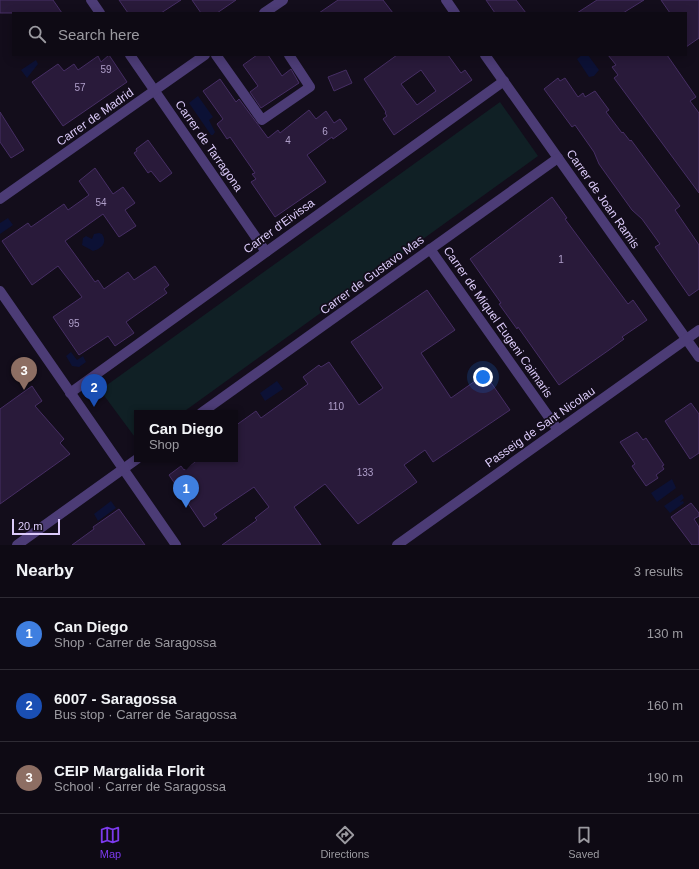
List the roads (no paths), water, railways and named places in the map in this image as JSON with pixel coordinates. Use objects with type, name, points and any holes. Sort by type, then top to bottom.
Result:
[{"type":"street","points":[[91,0],[99,12]]},
{"type":"street","points":[[265,12],[283,0]]},
{"type":"street","points":[[446,0],[454,12]]},
{"type":"street","name":"Carrer de Tarragona","points":[[131,56],[266,252]]},
{"type":"street","name":"Carrer de Madrid","points":[[0,199],[204,56]]},
{"type":"street","points":[[217,56],[262,120],[310,87],[290,56]]},
{"type":"street","name":"Carrer de Joan Ramis","points":[[486,56],[699,357]]},
{"type":"street","name":"Carrer d'Eivissa","points":[[70,392],[504,81]]},
{"type":"street","name":"Carrer de Gustavo Mas","points":[[205,410],[558,158]]},
{"type":"street","name":"Carrer de Miquel Eugeni Caimaris","points":[[430,249],[558,430]]},
{"type":"street","points":[[0,291],[176,545]]},
{"type":"street","name":"Passeig de Sant Nicolau","points":[[397,545],[699,330]]},
{"type":"street","points":[[17,545],[134,461]]},
{"type":"place","name":"CEIP Margalida Florit","points":[[24,390]]},
{"type":"place","name":"6007 - Saragossa","points":[[94,407]]},
{"type":"place","name":"Can Diego","points":[[186,508]]}]
